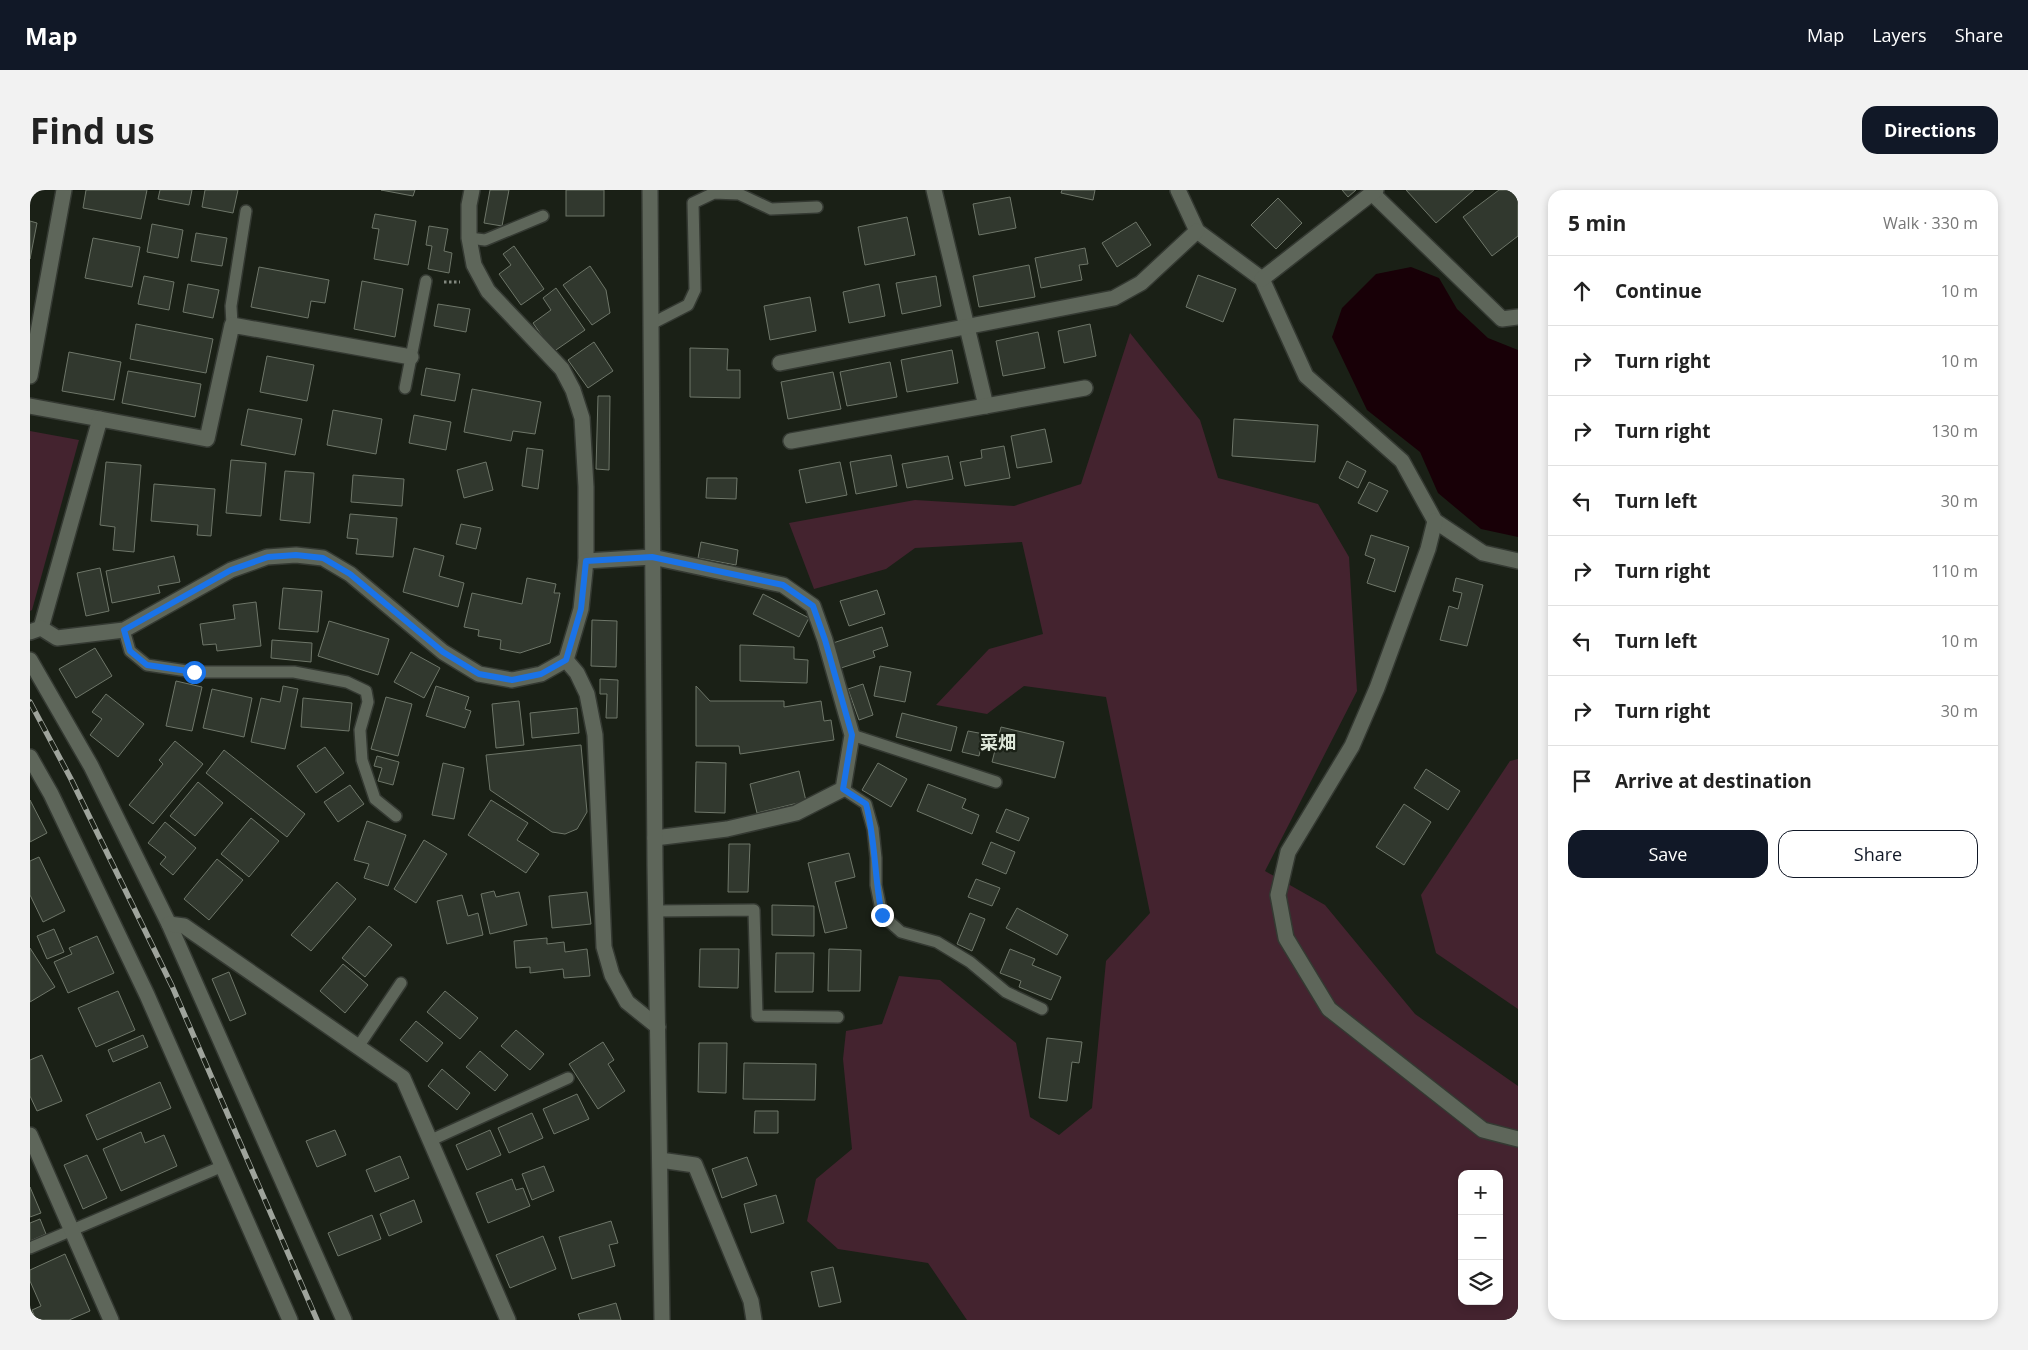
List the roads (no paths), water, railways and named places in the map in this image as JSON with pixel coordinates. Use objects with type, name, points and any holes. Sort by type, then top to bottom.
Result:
[{"type":"street","points":[[30,376],[64,190]]},
{"type":"street","points":[[100,419],[35,630],[57,638],[124,630],[231,570],[268,557],[296,555],[323,558],[350,574],[443,652],[479,674],[512,680],[541,674],[566,660],[581,609],[586,561],[586,487],[582,418],[573,390],[562,369],[488,291],[474,266],[469,238],[469,205],[472,190]]},
{"type":"street","points":[[650,190],[652,557],[662,1320]]},
{"type":"street","points":[[934,190],[986,406]]},
{"type":"street","points":[[1178,190],[1197,231],[1262,279],[1306,376],[1402,461],[1435,522],[1483,553],[1518,561]]},
{"type":"street","points":[[1262,279],[1374,192],[1502,319],[1518,317]]},
{"type":"street","points":[[780,363],[1114,298],[1141,284],[1197,231]]},
{"type":"street","points":[[30,406],[207,439],[232,325],[411,357]]},
{"type":"street","points":[[791,441],[1085,388]]},
{"type":"street","points":[[1435,522],[1428,550],[1377,688],[1352,746],[1288,852],[1278,894],[1286,938],[1329,1009],[1483,1130],[1518,1139]]},
{"type":"street","points":[[586,561],[652,557],[783,585],[813,606],[825,640],[852,735],[843,789],[796,812],[727,828],[655,838]]},
{"type":"street","points":[[30,660],[92,766],[169,924],[344,1320]]},
{"type":"street","points":[[566,660],[577,674],[587,694],[595,735],[604,947],[612,975],[627,1002],[658,1027]]},
{"type":"street","points":[[30,757],[51,794],[147,995],[290,1320]]},
{"type":"street","points":[[169,924],[184,926],[403,1078],[508,1320]]},
{"type":"street","points":[[30,1135],[111,1320]]},
{"type":"street","points":[[660,1160],[695,1165],[751,1301],[754,1320]]},
{"type":"lane","points":[[651,324],[688,305],[695,290],[693,204],[714,193],[739,194],[771,209],[817,207]]},
{"type":"lane","points":[[232,325],[231,306],[246,211]]},
{"type":"lane","points":[[469,238],[486,240],[543,216]]},
{"type":"lane","points":[[405,388],[426,281]]},
{"type":"lane","points":[[124,630],[130,651],[147,665],[194,672],[294,672],[347,682],[366,691],[368,702],[360,730],[362,760],[375,799],[396,816]]},
{"type":"lane","points":[[852,735],[996,782]]},
{"type":"lane","points":[[843,789],[866,804],[872,829],[876,858],[876,885],[882,915],[901,932],[937,942],[970,962],[1006,992],[1042,1009]]},
{"type":"lane","points":[[656,911],[754,910],[757,1016],[838,1017]]},
{"type":"lane","points":[[358,1047],[401,983]]},
{"type":"lane","points":[[429,1141],[568,1078]]},
{"type":"lane","points":[[30,1248],[223,1166]]},
{"type":"railway","points":[[30,702],[71,779],[172,986],[317,1320]]},
{"type":"district","name":"菜畑","points":[[998,743]]}]
